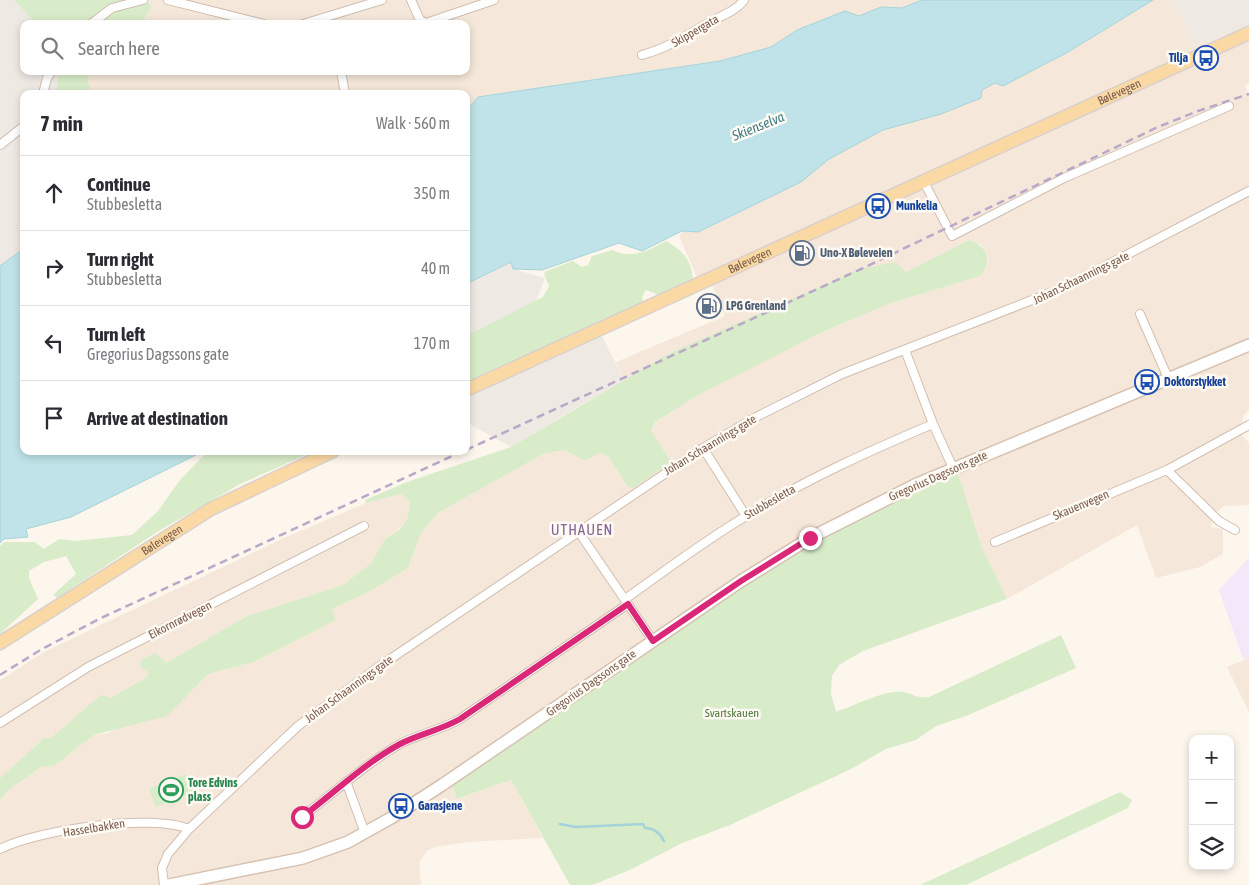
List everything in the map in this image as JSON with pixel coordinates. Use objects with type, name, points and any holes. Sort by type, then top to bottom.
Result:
[{"type":"main road","name":"Bølevegen","points":[[470,388],[1249,32]]},
{"type":"main road","name":"Bølevegen","points":[[1225,44],[1249,38]]},
{"type":"main road","name":"Bølevegen","points":[[0,643],[211,509],[325,455]]},
{"type":"street","points":[[96,20],[112,8],[143,0]]},
{"type":"street","points":[[168,0],[248,20]]},
{"type":"street","points":[[329,20],[353,4],[382,0]]},
{"type":"street","points":[[412,0],[420,20]]},
{"type":"street","points":[[432,20],[494,0]]},
{"type":"street","name":"Skippergata","points":[[642,55],[669,46],[735,9],[744,0]]},
{"type":"street","points":[[44,90],[49,75]]},
{"type":"street","points":[[342,75],[345,90]]},
{"type":"street","points":[[924,182],[952,236],[1064,178],[1229,106]]},
{"type":"street","points":[[0,145],[20,129]]},
{"type":"street","name":"Johan Schaannings gate","points":[[164,885],[163,862],[189,829],[318,709],[703,448],[756,417],[842,374],[1063,288],[1249,191]]},
{"type":"street","points":[[1140,314],[1168,378]]},
{"type":"street","name":"Gregorius Dagssons gate","points":[[169,885],[303,858],[335,847],[366,833],[450,779],[741,581],[810,538],[855,513],[953,468],[1249,345]]},
{"type":"street","points":[[905,350],[933,424],[953,468]]},
{"type":"street","name":"Stubbesletta","points":[[302,817],[386,752],[402,743],[444,728],[460,719],[746,516],[853,458],[933,424]]},
{"type":"street","name":"Skauenvegen","points":[[994,542],[1167,470],[1249,425]]},
{"type":"street","points":[[703,448],[746,516]]},
{"type":"street","points":[[1167,470],[1219,521],[1235,530]]},
{"type":"street","name":"Eikornrødvegen","points":[[0,723],[88,667],[364,526]]},
{"type":"street","points":[[578,531],[653,641]]},
{"type":"street","points":[[346,784],[366,833]]},
{"type":"street","name":"Hasselbakken","points":[[0,849],[18,842],[106,824],[160,822],[189,829]]},
{"type":"shaded area","points":[[0,0],[14,0],[33,20],[20,20],[20,75],[58,75],[57,90],[20,90],[20,250],[0,266]]},
{"type":"shaded area","points":[[146,0],[922,0],[902,8],[881,7],[859,16],[797,30],[771,47],[720,61],[478,97],[470,106],[470,90],[91,90],[88,82],[89,75],[470,75],[470,20],[144,20],[152,7]]},
{"type":"shaded area","points":[[1153,0],[1173,0],[1194,45],[1249,29],[1249,83],[1245,86],[1249,96],[1249,410],[1244,415],[1240,429],[1242,435],[1249,443],[1249,505],[1224,506],[1214,514],[1211,527],[1223,529],[1223,554],[1200,567],[1156,578],[1137,525],[1007,599],[981,545],[957,471],[472,769],[458,799],[511,780],[543,838],[467,842],[435,847],[427,851],[419,862],[421,885],[0,885],[0,800],[7,791],[41,767],[54,766],[94,735],[108,733],[187,693],[208,674],[254,662],[336,620],[332,609],[372,590],[408,568],[421,533],[438,513],[543,454],[565,450],[585,461],[600,453],[608,456],[627,486],[668,457],[651,430],[655,422],[700,394],[796,344],[891,303],[980,276],[987,265],[988,258],[982,245],[969,240],[906,272],[670,353],[625,382],[616,362],[725,316],[711,283],[698,280],[679,236],[683,231],[698,232],[801,182],[829,159],[883,130],[941,114],[981,98],[982,90],[995,83],[1003,86],[1068,52]]},
{"type":"shaded area","points":[[1173,0],[1249,0],[1249,29],[1194,45]]},
{"type":"shaded area","points":[[511,262],[513,269],[545,278],[535,303],[553,347],[602,336],[625,382],[586,402],[511,447],[470,424],[470,282]]},
{"type":"shaded area","points":[[401,494],[410,501],[407,519],[398,530],[385,539],[371,563],[343,585],[247,616],[166,663],[159,658],[147,677],[73,721],[51,738],[44,738],[0,778],[0,680],[46,651],[284,538],[366,503]]},
{"type":"shaded area","points":[[1249,558],[1249,658],[1243,659],[1219,590]]},
{"type":"shaded area","points":[[1249,658],[1249,712],[1227,667]]},
{"type":"green space","points":[[14,0],[146,0],[152,7],[144,20],[33,20]]},
{"type":"green space","points":[[58,75],[89,75],[88,82],[91,90],[57,90]]},
{"type":"green space","points":[[969,240],[981,246],[986,255],[986,266],[980,276],[891,303],[816,335],[700,394],[655,422],[651,430],[670,463],[633,488],[627,486],[608,456],[600,453],[585,461],[565,450],[543,454],[438,513],[421,533],[408,568],[372,590],[332,609],[336,620],[254,662],[208,674],[167,716],[94,735],[54,766],[41,767],[7,791],[0,800],[0,778],[44,738],[51,738],[101,695],[111,698],[147,677],[149,673],[140,666],[142,659],[155,653],[166,663],[247,616],[343,585],[371,563],[385,539],[399,530],[407,519],[410,502],[401,494],[366,503],[365,500],[407,482],[511,447],[670,353],[860,269],[896,262],[906,272]]},
{"type":"green space","points":[[666,241],[677,248],[688,260],[693,278],[661,296],[646,290],[642,297],[644,305],[470,383],[470,334],[543,297],[549,286],[544,274],[546,271],[573,261],[582,267],[588,265],[592,256],[613,250],[620,253],[634,254],[653,248]]},
{"type":"green space","points":[[204,455],[306,455],[240,484],[157,532],[57,598],[53,595],[76,574],[66,556],[44,562],[29,571],[29,578],[38,599],[0,634],[0,546],[4,542],[35,542],[44,549],[59,539],[75,541],[132,535],[158,511],[180,480]]},
{"type":"green space","name":"Svartskauen","points":[[957,470],[981,545],[1007,599],[863,651],[839,665],[832,676],[831,694],[836,712],[889,693],[903,692],[929,697],[1061,635],[1076,668],[966,716],[936,726],[916,740],[886,749],[849,770],[730,825],[680,844],[632,869],[592,885],[570,885],[511,780],[457,799],[452,785],[472,769],[512,745],[558,711],[698,615],[856,516]]},
{"type":"green space","name":"Tore Edvins plass","points":[[186,774],[193,792],[156,807],[149,789]]},
{"type":"green space","points":[[1120,792],[1132,800],[1128,808],[966,885],[920,885]]},
{"type":"water","name":"Skienselva","points":[[922,0],[1153,0],[1068,52],[1003,86],[995,83],[982,90],[981,98],[941,114],[883,130],[829,159],[801,182],[698,232],[682,231],[642,251],[619,243],[542,270],[513,269],[511,262],[470,282],[470,106],[478,97],[720,61],[771,47],[797,30],[845,11],[859,16],[881,7],[902,8]]},
{"type":"water","points":[[20,251],[20,455],[196,455],[71,517],[26,529],[28,537],[4,539],[0,543],[0,266]]},
{"type":"waterway","points":[[560,824],[576,827],[643,824],[645,828],[658,833],[664,841]]},
{"type":"railway","points":[[470,448],[861,269],[1158,127],[1249,94]]},
{"type":"railway","points":[[0,675],[42,649],[101,618],[454,455]]},
{"type":"place","name":"Tilja","points":[[1206,58]]},
{"type":"place","name":"Munkelia","points":[[878,206]]},
{"type":"place","name":"Uno-X Bøleveien","points":[[802,253]]},
{"type":"place","name":"LPG Grenland","points":[[709,306]]},
{"type":"place","name":"Doktorstykket","points":[[1147,382]]},
{"type":"place","name":"Tore Edvins plass","points":[[171,790]]},
{"type":"place","name":"Garasjene","points":[[401,806]]},
{"type":"district","name":"UTHAUEN","points":[[582,530]]},
{"type":"route","points":[[302,817],[386,752],[402,743],[444,728],[460,719],[628,604],[653,641],[768,563],[810,538]]}]
